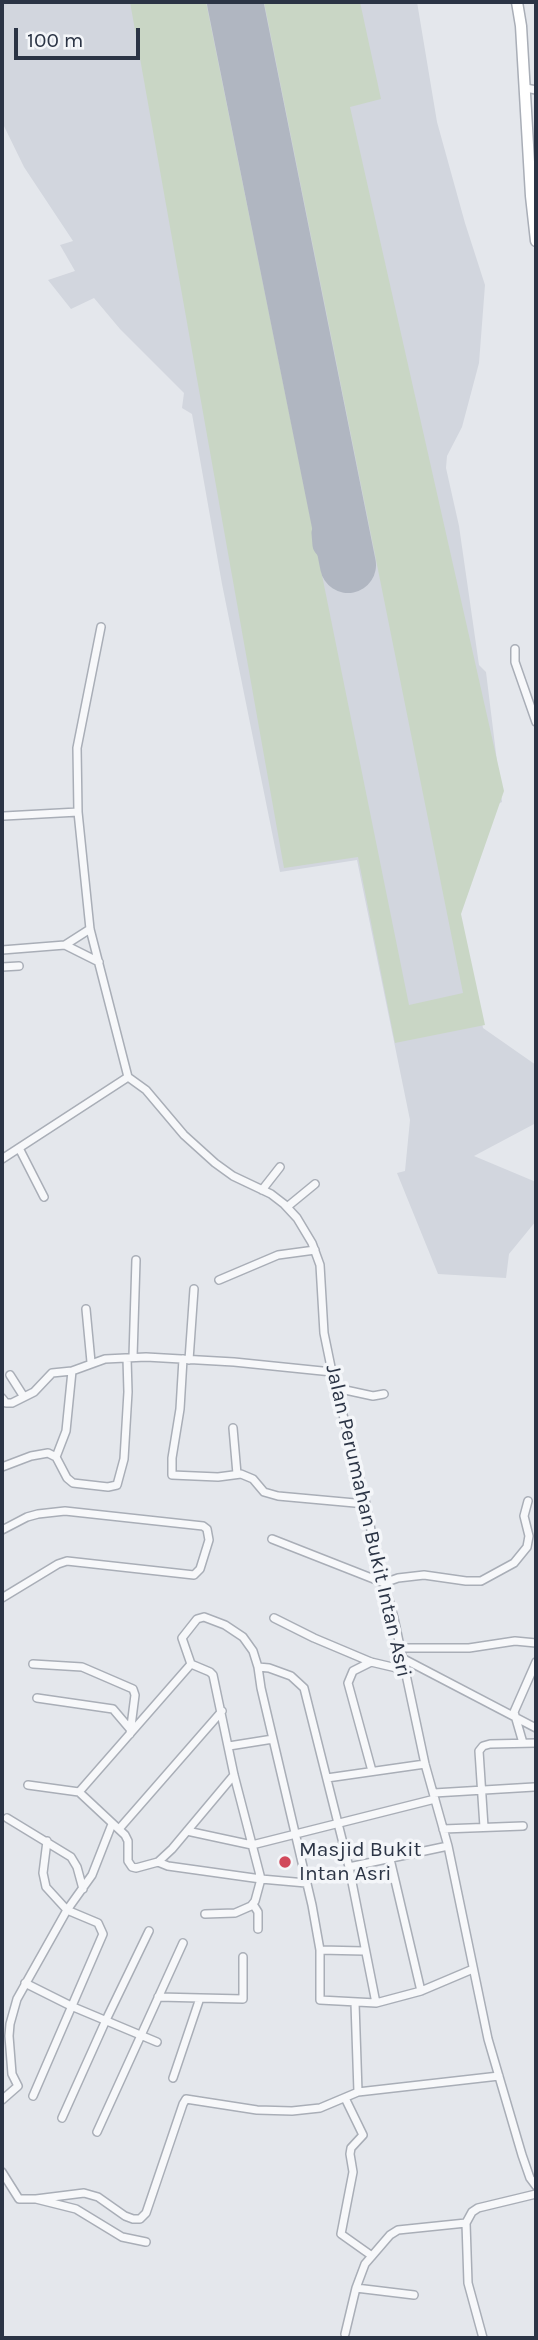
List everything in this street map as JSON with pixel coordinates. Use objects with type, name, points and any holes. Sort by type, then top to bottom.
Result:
[{"type":"street","points":[[517,2],[531,89],[536,241]]},
{"type":"street","points":[[2,1159],[128,1077],[90,929],[78,812],[76,748],[101,627]]},
{"type":"street","points":[[515,649],[515,662],[536,722]]},
{"type":"street","points":[[4,816],[78,812]]},
{"type":"street","points":[[65,946],[90,929]]},
{"type":"street","points":[[2,950],[65,946],[99,962]]},
{"type":"street","points":[[2,967],[19,966]]},
{"type":"street","name":"Jalan Perumahan Bukit Intan Asri","points":[[128,1077],[142,1086],[184,1135],[215,1163],[233,1176],[271,1194],[287,1207],[315,1251],[320,1265],[322,1318],[332,1372],[401,1648],[425,1764],[448,1846],[488,2039],[522,2155],[530,2178],[536,2186]]},
{"type":"street","points":[[19,1148],[44,1197]]},
{"type":"street","points":[[262,1190],[280,1167]]},
{"type":"street","points":[[287,1207],[315,1184]]},
{"type":"street","points":[[219,1280],[278,1255],[315,1251]]},
{"type":"street","points":[[2,1467],[45,1453],[56,1457],[72,1483],[112,1487],[118,1484],[124,1459],[136,1260]]},
{"type":"street","points":[[194,1289],[173,1448],[172,1475],[218,1477],[237,1474],[249,1476],[264,1492],[278,1496],[366,1504]]},
{"type":"street","points":[[86,1309],[91,1362]]},
{"type":"street","points":[[2,1398],[10,1404],[34,1392],[50,1374],[72,1371],[91,1362],[130,1357],[186,1359],[332,1372]]},
{"type":"street","points":[[56,1457],[66,1431],[72,1371]]},
{"type":"street","points":[[10,1375],[24,1397]]},
{"type":"street","points":[[336,1388],[373,1396],[384,1394]]},
{"type":"street","points":[[233,1428],[237,1474]]},
{"type":"street","points":[[272,1539],[384,1583],[398,1578],[424,1575],[481,1581],[514,1563],[529,1544],[524,1516],[528,1501]]},
{"type":"street","points":[[2,1530],[27,1517],[65,1511],[198,1525],[207,1529],[209,1540],[200,1569],[194,1575],[67,1561],[2,1598]]},
{"type":"street","points":[[205,1914],[235,1913],[253,1904],[261,1879],[234,1775],[213,1674],[191,1664],[182,1638],[197,1619],[204,1617],[225,1625],[243,1637],[253,1651],[258,1667],[312,1905],[320,1950],[320,2000],[376,2003],[421,1991],[473,1969]]},
{"type":"street","points":[[274,1618],[371,1662],[405,1670]]},
{"type":"street","points":[[401,1648],[469,1648],[514,1641],[536,1643]]},
{"type":"street","points":[[402,1658],[536,1728]]},
{"type":"street","points":[[371,1662],[353,1671],[348,1684],[372,1771]]},
{"type":"street","points":[[523,1743],[515,1710],[536,1662]]},
{"type":"street","points":[[33,1664],[82,1667],[131,1688],[135,1695],[130,1732]]},
{"type":"street","points":[[79,1792],[191,1664]]},
{"type":"street","points":[[258,1667],[291,1676],[304,1688],[349,1867],[376,2003]]},
{"type":"street","points":[[37,1698],[112,1709],[130,1732]]},
{"type":"street","points":[[2,2100],[18,2086],[12,2074],[10,2024],[17,1998],[25,1983],[67,1910],[92,1875],[115,1826],[222,1712]]},
{"type":"street","points":[[229,1746],[273,1739]]},
{"type":"street","points":[[484,1827],[478,1753],[481,1748],[490,1744],[536,1743]]},
{"type":"street","points":[[327,1777],[425,1764]]},
{"type":"street","points":[[28,1785],[79,1792],[127,1840],[128,1858],[135,1868],[158,1862],[165,1857],[234,1775]]},
{"type":"street","points":[[187,1831],[252,1845],[435,1796],[534,1787]]},
{"type":"street","points":[[7,1818],[47,1841],[74,1861],[83,1889]]},
{"type":"street","points":[[443,1829],[523,1826]]},
{"type":"street","points":[[33,2096],[103,1934],[98,1923],[67,1910],[45,1884],[43,1872],[47,1841]]},
{"type":"street","points":[[349,1867],[448,1846]]},
{"type":"street","points":[[390,1858],[421,1991]]},
{"type":"street","points":[[158,1862],[168,1866],[306,1883]]},
{"type":"street","points":[[253,1904],[258,1912],[258,1929]]},
{"type":"street","points":[[62,2119],[149,1931]]},
{"type":"street","points":[[97,2132],[183,1943]]},
{"type":"street","points":[[320,1950],[364,1951]]},
{"type":"street","points":[[158,1997],[243,1999],[243,1957]]},
{"type":"street","points":[[25,1983],[71,2006],[157,2042]]},
{"type":"street","points":[[173,2078],[200,1998]]},
{"type":"street","points":[[355,2003],[358,2092]]},
{"type":"street","points":[[2,2172],[19,2199],[85,2193],[98,2197],[125,2216],[140,2218],[146,2213],[186,2099],[257,2110],[292,2111],[320,2108],[358,2092],[499,2076]]},
{"type":"street","points":[[345,2098],[363,2136],[351,2148],[353,2172],[341,2234],[372,2256]]},
{"type":"street","points":[[483,2338],[468,2283],[466,2223],[472,2212],[478,2208],[536,2194]]},
{"type":"street","points":[[36,2199],[76,2209],[122,2237],[146,2242]]},
{"type":"street","points":[[345,2334],[365,2264],[390,2235],[398,2230],[466,2223]]},
{"type":"street","points":[[356,2288],[414,2295]]},
{"type":"shaded area","points":[[2,2],[417,2],[437,122],[485,285],[479,363],[462,427],[447,456],[446,468],[459,526],[479,665],[486,672],[502,802],[498,804],[460,915],[483,1028],[536,1065],[536,1123],[474,1156],[536,1182],[536,1221],[509,1254],[506,1278],[438,1274],[397,1173],[405,1171],[410,1120],[357,860],[280,872],[222,584],[192,414],[182,408],[184,393],[120,329],[94,298],[71,309],[48,280],[75,271],[60,245],[73,241],[24,167],[2,122]]},
{"type":"green space","points":[[130,2],[206,2],[409,1005],[463,993],[264,2],[360,2],[381,99],[350,107],[504,791],[461,914],[485,1025],[395,1043],[358,857],[284,868]]},
{"type":"taxiway","points":[[331,480],[359,539],[355,551],[346,556],[332,555],[324,545],[323,533],[332,506],[333,491]]},
{"type":"runway","points":[[235,2],[348,565]]},
{"type":"place","name":"Masjid Bukit Intan Asri","points":[[285,1862]]}]
